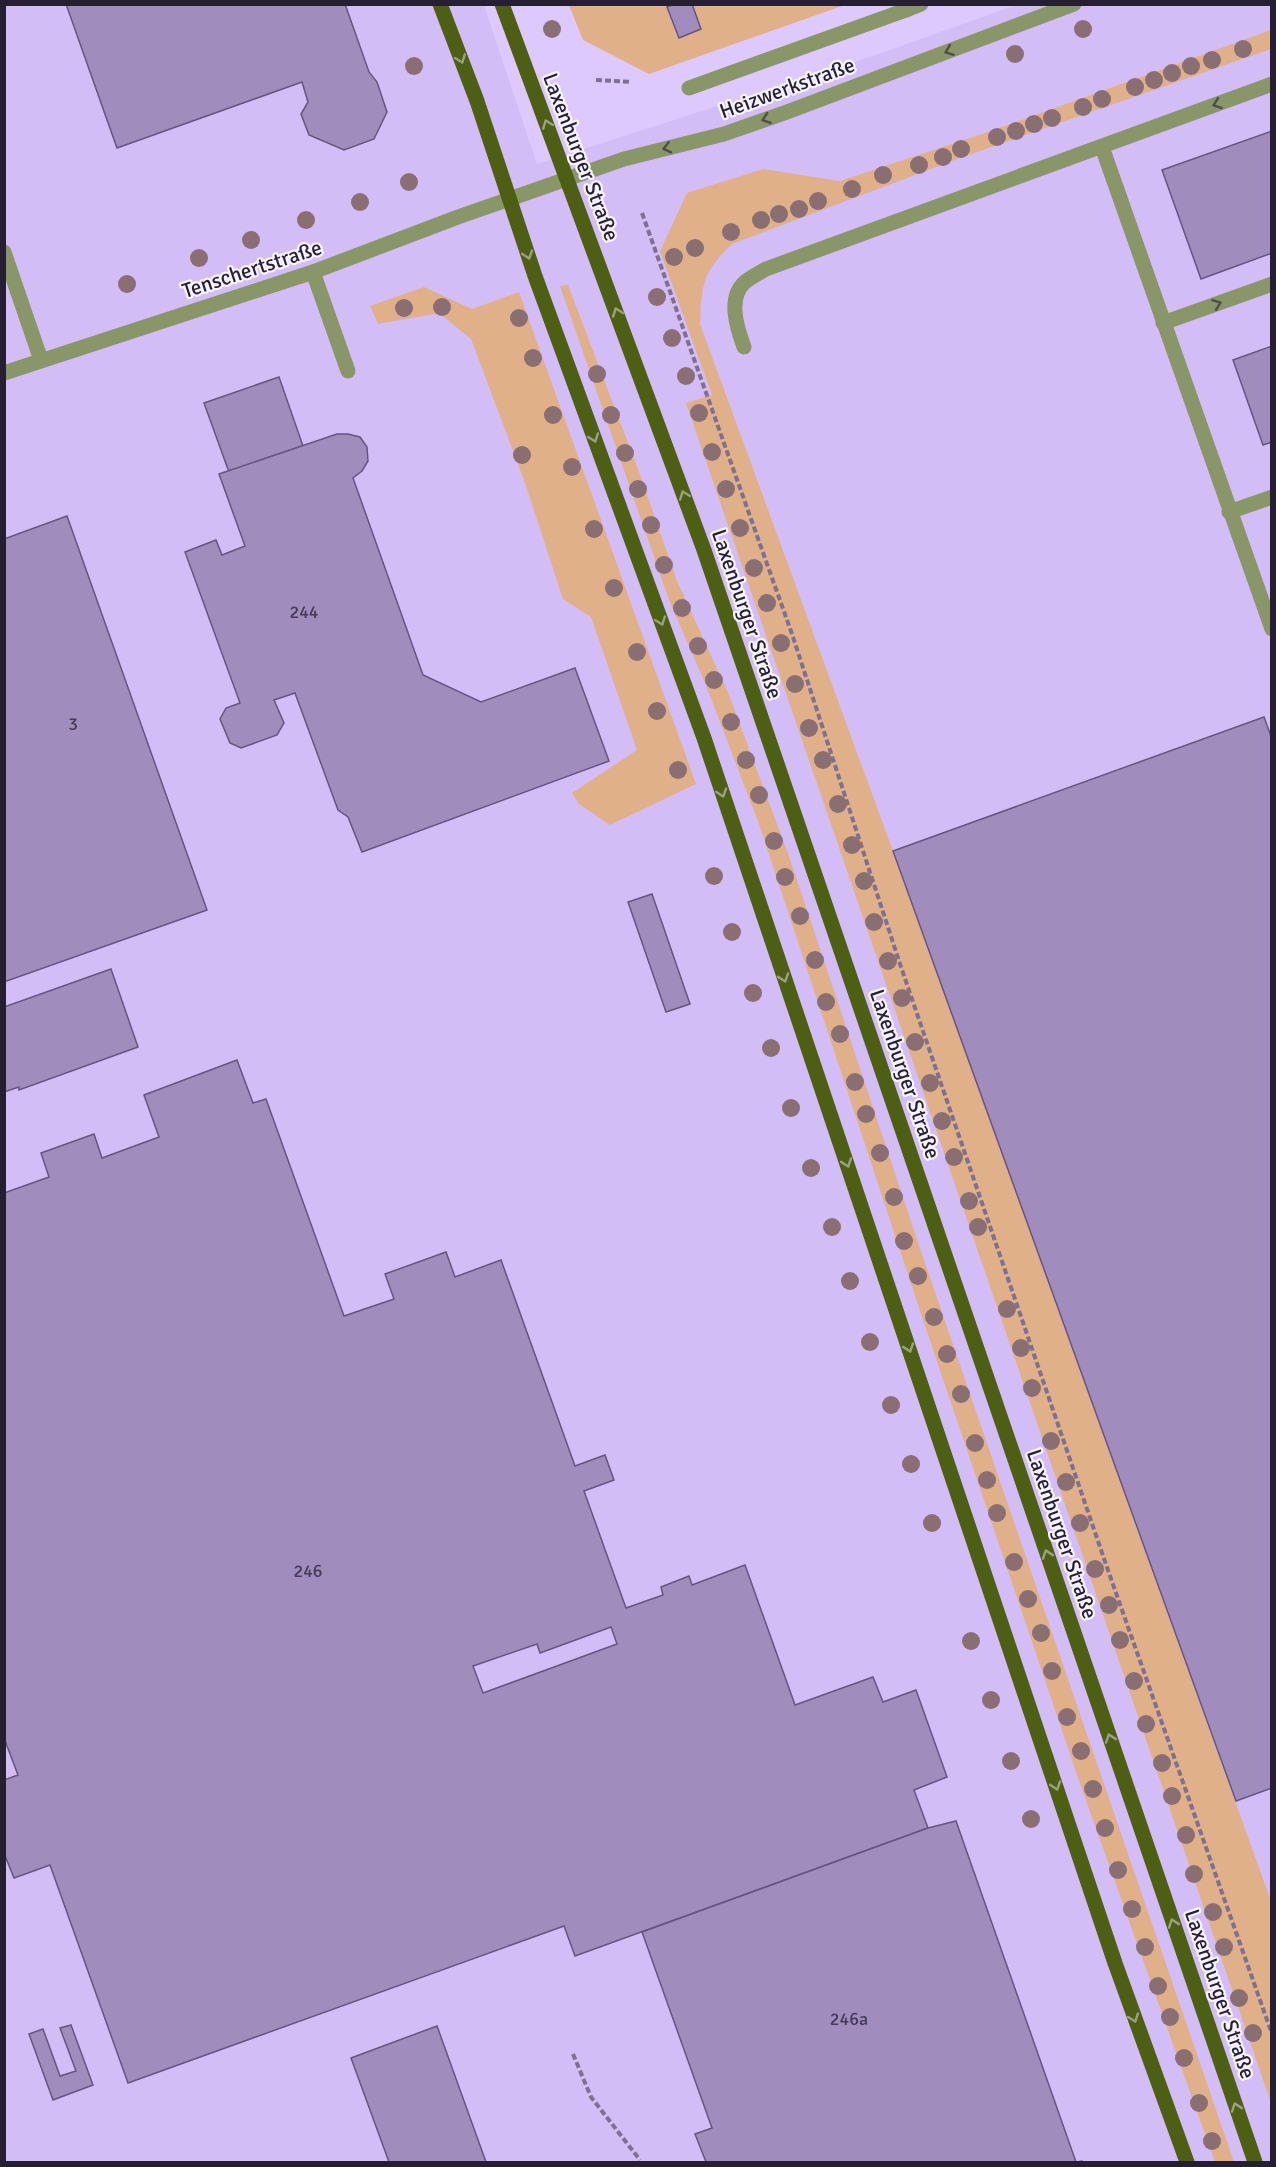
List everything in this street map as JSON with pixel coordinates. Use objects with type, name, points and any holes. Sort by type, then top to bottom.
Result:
[{"type":"main road","points":[[440,4],[477,100],[535,276],[704,738],[1114,1963],[1187,2163]]},
{"type":"main road","name":"Laxenburger Straße","points":[[502,4],[704,550],[1255,2163]]},
{"type":"street","name":"Heizwerkstraße","points":[[689,88],[905,7],[921,4]]},
{"type":"street","name":"Heizwerkstraße","points":[[510,199],[633,156],[723,134],[788,112],[1074,4]]},
{"type":"street","points":[[744,347],[737,327],[734,304],[743,283],[766,269],[1272,84]]},
{"type":"street","points":[[1102,147],[1272,629]]},
{"type":"street","name":"Tenschertstraße","points":[[4,373],[313,272],[510,199]]},
{"type":"street","points":[[4,252],[41,360]]},
{"type":"street","points":[[313,272],[348,371]]},
{"type":"street","points":[[1163,323],[1272,284]]},
{"type":"street","points":[[1229,512],[1272,496]]},
{"type":"path","points":[[596,80],[632,82]]},
{"type":"path","points":[[642,213],[792,634],[902,967],[1110,1576],[1272,2034]]},
{"type":"path","points":[[573,2054],[591,2097],[639,2160]]},
{"type":"shaded area","points":[[5,5],[484,5],[537,164],[876,55],[1016,5],[1271,5],[1271,2162],[5,2162]]},
{"type":"shaded area","points":[[569,5],[845,5],[649,74],[583,40]]},
{"type":"shaded area","points":[[1271,30],[1271,49],[960,158],[732,244],[709,272],[703,289],[700,324],[893,851],[1271,1901],[1271,2103],[686,403],[712,395],[660,251],[687,193],[763,169],[840,181],[988,132]]},
{"type":"shaded area","points":[[568,285],[638,469],[677,581],[729,695],[790,859],[925,1263],[1234,2162],[1215,2162],[1077,1775],[759,824],[707,688],[669,600],[560,286]]},
{"type":"shaded area","points":[[424,287],[472,309],[519,292],[696,784],[610,825],[579,804],[572,793],[637,750],[591,617],[563,599],[525,483],[471,339],[439,313],[378,324],[370,306]]},
{"type":"building","points":[[66,4],[345,4],[369,72],[377,82],[387,112],[374,139],[344,150],[309,135],[301,114],[308,102],[302,82],[117,148]]},
{"type":"building","points":[[674,4],[692,4],[701,29],[679,38],[667,7]]},
{"type":"building","points":[[1272,131],[1272,253],[1201,279],[1162,170]]},
{"type":"building","points":[[1272,346],[1272,442],[1263,445],[1233,360]]},
{"type":"building","points":[[279,377],[303,446],[229,472],[204,403]]},
{"type":"building","points":[[337,434],[360,437],[367,447],[368,461],[362,471],[353,478],[423,675],[481,702],[575,668],[609,761],[362,852],[348,817],[338,810],[295,693],[274,700],[284,723],[277,735],[241,748],[230,743],[220,719],[226,708],[240,703],[185,552],[216,540],[222,555],[245,546],[219,474]]},
{"type":"building","points":[[67,516],[207,910],[4,982],[4,539]]},
{"type":"building","points":[[1264,717],[1272,739],[1272,1788],[1236,1801],[893,851]]},
{"type":"building","points":[[652,894],[690,1004],[666,1012],[628,902]]},
{"type":"building","points":[[111,969],[138,1047],[19,1090],[19,1087],[4,1092],[4,1007]]},
{"type":"building","points":[[237,1060],[253,1103],[266,1099],[344,1316],[394,1299],[385,1274],[446,1252],[455,1277],[501,1260],[575,1466],[605,1455],[614,1480],[584,1491],[626,1608],[663,1595],[661,1587],[689,1576],[692,1585],[745,1565],[795,1705],[873,1677],[883,1702],[916,1690],[947,1777],[914,1790],[928,1828],[575,1956],[564,1926],[128,2083],[50,1865],[14,1878],[4,1853],[4,1780],[18,1775],[4,1738],[4,1193],[49,1177],[41,1153],[94,1134],[102,1158],[159,1137],[144,1095]],"holes":[[[611,1627],[617,1644],[483,1693],[473,1666],[537,1644],[540,1653]]]},
{"type":"building","points":[[956,1821],[1076,2162],[706,2162],[695,2134],[712,2128],[642,1932],[928,1828]]},
{"type":"building","points":[[71,2025],[93,2085],[53,2100],[29,2034],[43,2029],[60,2076],[76,2071],[60,2028]]},
{"type":"building","points":[[437,2026],[486,2162],[389,2162],[351,2058]]}]
